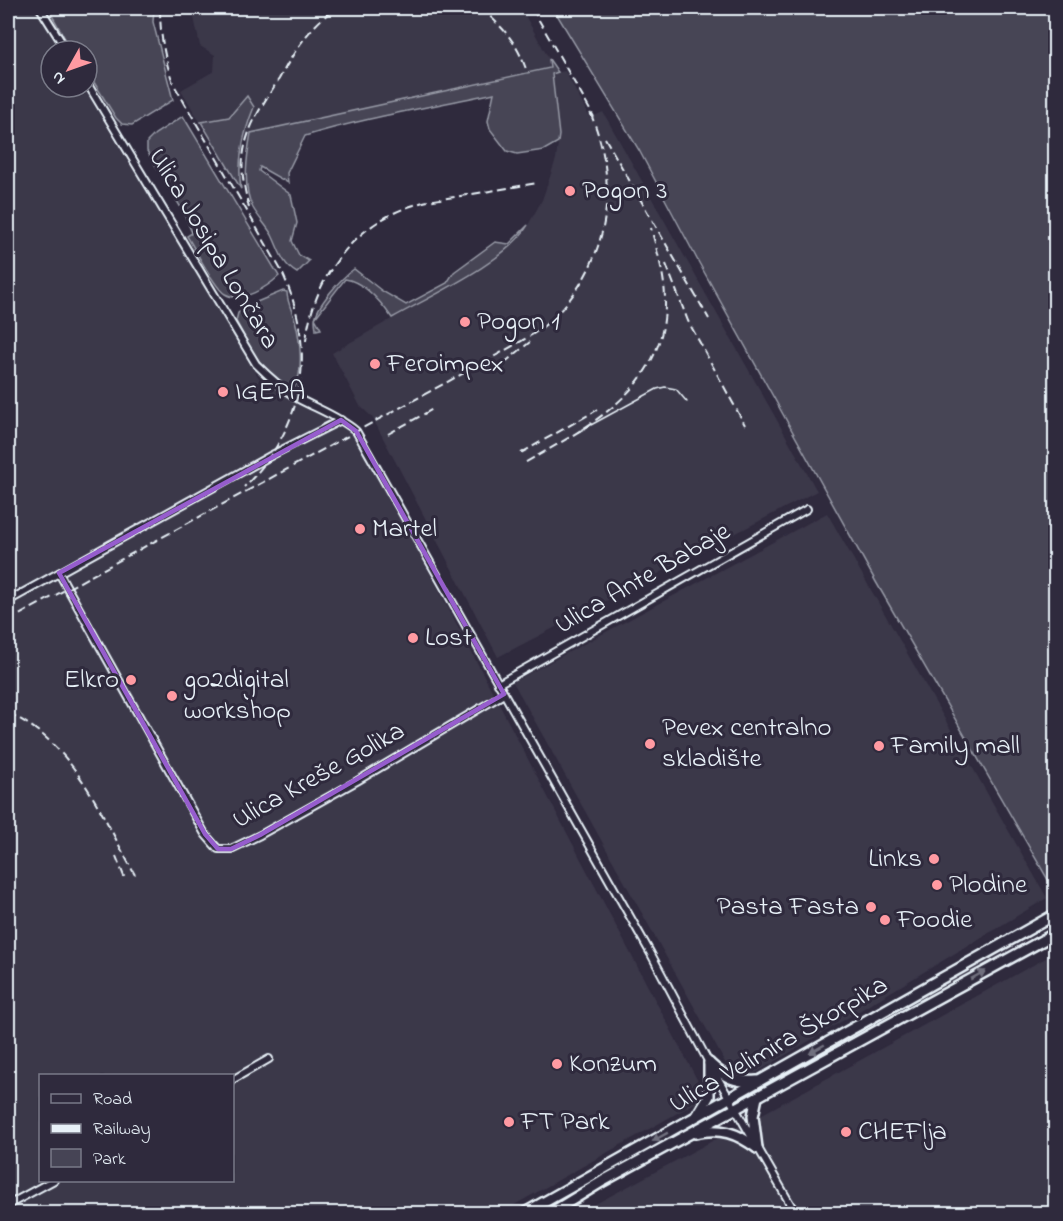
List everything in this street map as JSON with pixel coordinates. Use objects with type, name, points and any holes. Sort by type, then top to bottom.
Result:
[{"type":"main road","name":"Ulica Velimira Škorpika","points":[[524,1214],[1056,914]]},
{"type":"main road","name":"Ulica Velimira Škorpika","points":[[549,1214],[685,1136],[1056,933]]},
{"type":"main road","points":[[709,1063],[730,1079],[741,1082],[762,1080]]},
{"type":"main road","points":[[694,1119],[709,1096],[709,1063]]},
{"type":"main road","points":[[757,1097],[753,1116],[757,1148]]},
{"type":"main road","points":[[685,1136],[704,1131],[728,1131],[757,1148]]},
{"type":"street","points":[[40,8],[59,39]]},
{"type":"street","name":"Ulica Josipa Lončara","points":[[97,99],[256,364],[271,380],[298,398],[341,420]]},
{"type":"street","points":[[8,601],[272,455],[341,420],[356,431],[646,946],[729,1099],[796,1214]]},
{"type":"street","name":"Ulica Ante Babaje","points":[[498,684],[807,509]]},
{"type":"street","name":"Ulica Kreše Golika","points":[[59,573],[205,834],[218,849],[231,849],[357,781],[504,694]]},
{"type":"street","points":[[234,1079],[269,1059]]},
{"type":"street","points":[[8,1205],[50,1182]]},
{"type":"highlighted area","points":[[341,420],[356,431],[504,694],[260,835],[231,849],[218,849],[205,834],[59,573]]},
{"type":"shaded area","points":[[8,8],[35,8],[54,39],[39,39],[39,99],[90,99],[259,378],[294,401],[357,435],[701,1087],[697,1102],[500,1213],[8,1213]]},
{"type":"shaded area","points":[[192,8],[521,8],[549,59],[551,68],[242,135],[236,116],[200,122],[181,90],[214,71],[215,55],[200,46]]},
{"type":"shaded area","points":[[565,71],[590,118],[603,112],[817,491],[498,657],[372,417],[360,406],[332,353],[463,278],[523,234],[542,200],[556,159],[559,135],[552,73]]},
{"type":"shaded area","points":[[827,513],[1047,898],[756,1073],[738,1074],[726,1064],[513,682]]},
{"type":"shaded area","points":[[1055,953],[1055,1213],[577,1214],[777,1106]]},
{"type":"green space","points":[[48,8],[154,8],[153,22],[173,100],[132,125],[122,124],[99,90],[99,39],[65,39]]},
{"type":"green space","points":[[553,8],[1055,8],[1055,892],[876,582],[639,150]]},
{"type":"green space","points":[[549,59],[558,72],[552,74],[559,135],[558,142],[544,150],[517,154],[507,151],[490,129],[488,121],[494,93],[375,118],[305,136],[287,173],[288,183],[260,167],[259,171],[291,195],[297,223],[292,241],[299,255],[309,261],[297,273],[288,266],[272,235],[255,211],[247,191],[246,171],[251,133],[550,68]]},
{"type":"green space","points":[[247,96],[254,107],[242,147],[241,189],[201,122],[229,117]]},
{"type":"green space","points":[[183,116],[279,276],[254,293],[232,297],[221,291],[187,236],[192,233],[183,211],[147,151],[147,142],[155,134]]},
{"type":"green space","points":[[528,225],[504,252],[486,265],[392,318],[378,299],[366,288],[345,279],[316,317],[330,292],[354,269],[382,291],[406,305],[447,283],[454,272],[495,242],[509,244]]},
{"type":"green space","points":[[283,291],[287,292],[300,345],[300,372],[295,387],[284,383],[266,370],[236,321],[238,313],[252,304]]},
{"type":"green space","points":[[315,319],[321,329],[316,330]]},
{"type":"tram line","points":[[578,432],[657,389],[665,387],[676,389],[687,402]]},
{"type":"railway","points":[[160,8],[163,46],[173,83],[281,270],[293,299],[300,328],[302,357],[300,385],[293,412],[281,438],[265,463],[244,487]]},
{"type":"railway","points":[[249,208],[243,164],[251,126],[303,40],[318,22],[336,8]]},
{"type":"railway","points":[[480,8],[508,35],[518,50],[526,69]]},
{"type":"railway","points":[[532,8],[594,117]]},
{"type":"railway","points":[[8,621],[495,356],[547,324],[572,296],[587,272],[598,247],[604,220],[607,193],[605,165],[599,137],[589,110]]},
{"type":"railway","points":[[605,138],[709,319]]},
{"type":"railway","points":[[306,341],[310,318],[327,275],[355,240],[373,225],[392,214],[424,202],[537,183]]},
{"type":"railway","points":[[526,462],[575,434],[621,400],[639,380],[653,357],[662,330],[665,291],[651,228]]},
{"type":"railway","points":[[666,264],[688,321],[745,425]]},
{"type":"railway","points":[[493,372],[530,342]]},
{"type":"railway","points":[[388,434],[433,409]]},
{"type":"railway","points":[[521,453],[597,410]]},
{"type":"railway","points":[[8,713],[31,726],[51,742],[68,761],[84,782],[135,875]]},
{"type":"railway","points":[[116,856],[125,879]]},
{"type":"place","name":"Pogon 3","points":[[570,191]]},
{"type":"place","name":"Pogon 1","points":[[465,322]]},
{"type":"place","name":"Feroimpex","points":[[375,364]]},
{"type":"place","name":"IGEPA","points":[[223,392]]},
{"type":"place","name":"Martel","points":[[360,529]]},
{"type":"place","name":"Lost","points":[[413,638]]},
{"type":"place","name":"Elkro","points":[[131,680]]},
{"type":"place","name":"go2digital workshop","points":[[172,696]]},
{"type":"place","name":"Pevex centralno skladište","points":[[650,744]]},
{"type":"place","name":"Family mall","points":[[879,746]]},
{"type":"place","name":"Links","points":[[934,859]]},
{"type":"place","name":"Plodine","points":[[937,885]]},
{"type":"place","name":"Pasta Fasta","points":[[871,907]]},
{"type":"place","name":"Foodie","points":[[885,920]]},
{"type":"place","name":"Konzum","points":[[557,1064]]},
{"type":"place","name":"FT Park","points":[[509,1122]]},
{"type":"place","name":"CHEFlja","points":[[846,1132]]}]
